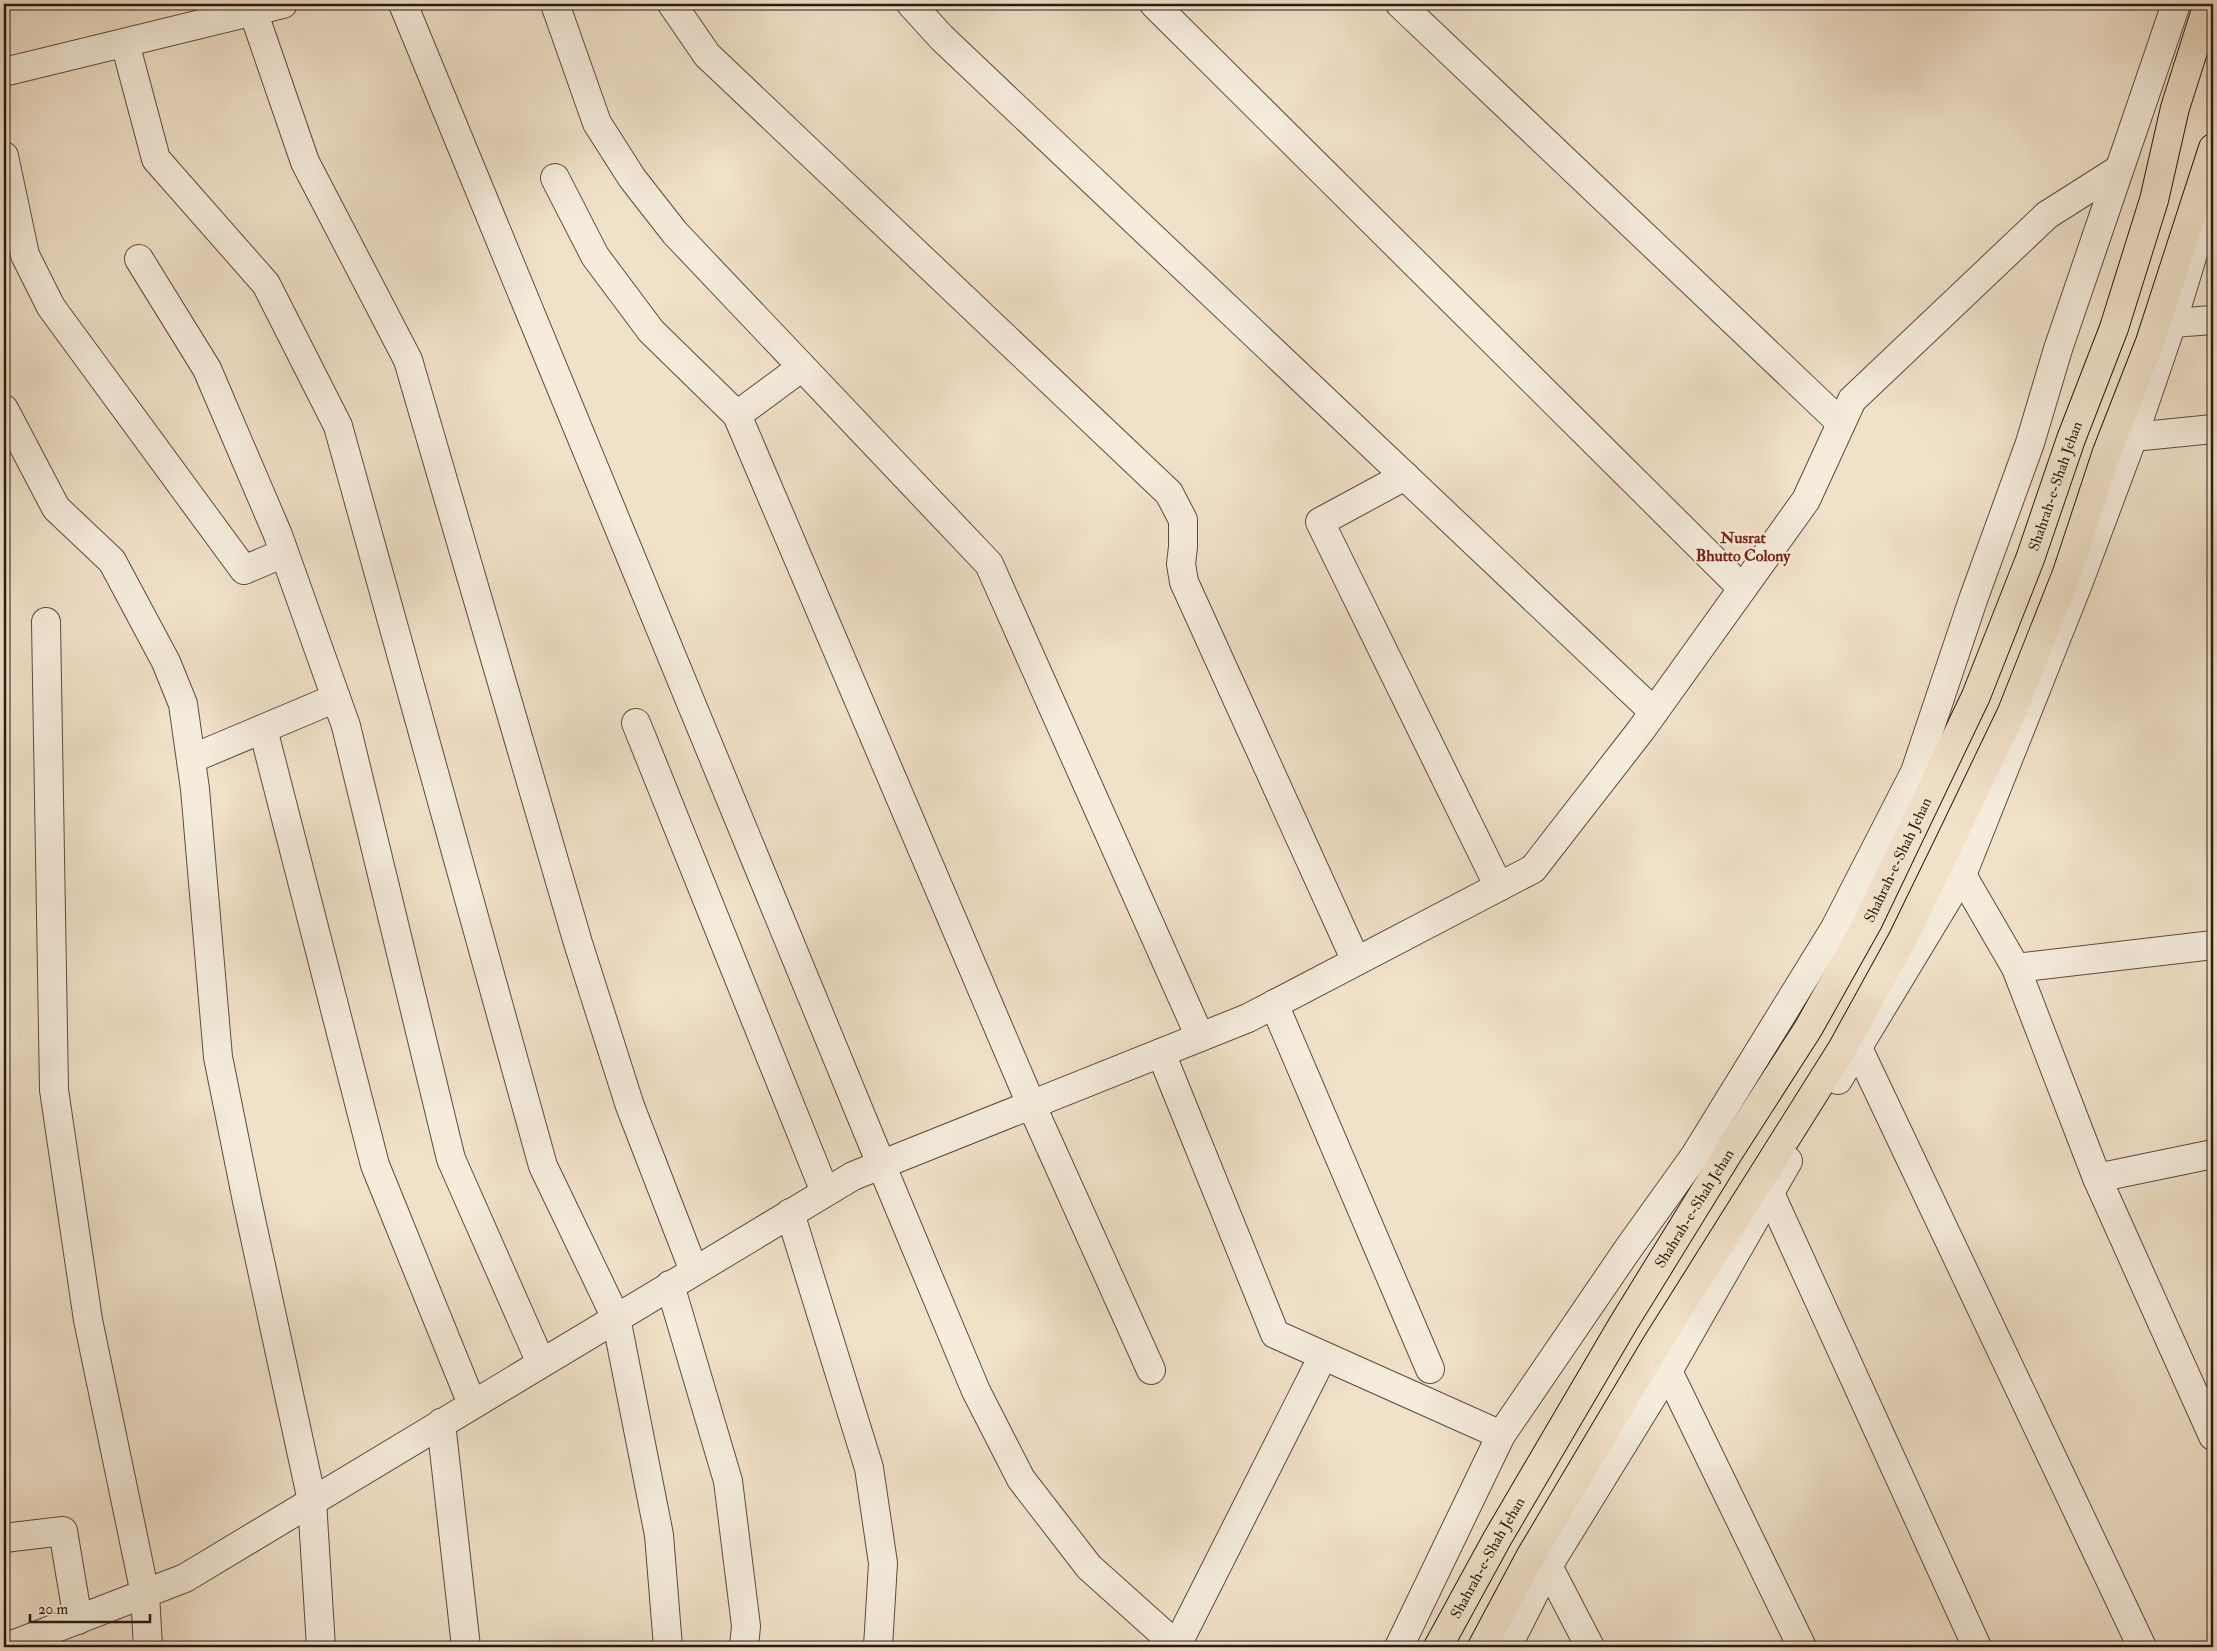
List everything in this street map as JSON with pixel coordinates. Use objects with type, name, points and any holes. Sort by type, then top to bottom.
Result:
[{"type":"main road","name":"Shahrah-e-Shah Jehan","points":[[1438,1647],[1501,1531],[1623,1324],[1719,1168],[1808,1029],[1868,922],[1976,696],[2030,559],[2071,439],[2114,328],[2154,200],[2176,108],[2208,4]]},
{"type":"main road","points":[[1482,1647],[1530,1558],[1656,1345],[1842,1049],[1902,940],[2012,712],[2067,573],[2107,452],[2150,342],[2213,148]]},
{"type":"street","points":[[4,72],[283,4]]},
{"type":"street","points":[[403,4],[880,1164],[976,1390],[1022,1479],[1089,1567],[1177,1647],[1323,1356]]},
{"type":"street","points":[[555,4],[597,122],[632,178],[676,233],[989,564],[1200,1037]]},
{"type":"street","points":[[672,4],[706,55],[1169,492],[1183,520],[1181,564],[1184,582],[1356,961]]},
{"type":"street","points":[[911,4],[942,38],[1654,712]]},
{"type":"street","points":[[1154,4],[1742,588]]},
{"type":"street","points":[[1400,4],[1841,423]]},
{"type":"street","points":[[1399,1647],[1501,1435],[1628,1249],[1694,1157],[1834,928],[1915,772],[1974,598],[2030,443],[2058,349],[2176,4]]},
{"type":"street","points":[[253,11],[305,162],[408,360],[578,943],[630,1106],[694,1271]]},
{"type":"street","points":[[124,43],[156,159],[266,284],[338,426],[543,1166],[616,1318],[659,1535],[668,1647]]},
{"type":"street","points":[[4,156],[25,256],[51,307],[244,570],[284,554]]},
{"type":"street","points":[[7,1647],[185,1578],[541,1362],[853,1176],[1248,1018],[1533,869],[1654,712],[1806,500],[1852,400],[2047,214],[2118,170]]},
{"type":"street","points":[[555,178],[594,256],[651,331],[737,415],[1030,1104],[1151,1370]]},
{"type":"street","points":[[1507,1647],[1548,1566],[1668,1371],[1769,1191],[1962,875],[2078,584],[2133,437],[2172,323],[2213,188]]},
{"type":"street","points":[[139,258],[206,369],[284,554],[346,726],[451,1159],[541,1362]]},
{"type":"street","points":[[2172,323],[2213,320]]},
{"type":"street","points":[[737,415],[802,367]]},
{"type":"street","points":[[4,409],[56,508],[112,561],[166,662],[183,704],[191,759],[218,1057],[249,1211],[312,1501],[321,1647]]},
{"type":"street","points":[[2133,437],[2213,428]]},
{"type":"street","points":[[1405,476],[1320,522],[1499,887]]},
{"type":"street","points":[[46,622],[54,1090],[88,1320],[145,1594],[148,1647]]},
{"type":"street","points":[[191,759],[336,698]]},
{"type":"street","points":[[636,723],[825,1192]]},
{"type":"street","points":[[263,729],[375,1165],[472,1404]]},
{"type":"street","points":[[1962,875],[2016,968],[2097,1178],[2213,1436]]},
{"type":"street","points":[[2016,968],[2213,945]]},
{"type":"street","points":[[1274,1004],[1430,1369]]},
{"type":"street","points":[[1858,1048],[2142,1647]]},
{"type":"street","points":[[1161,1053],[1275,1334],[1501,1435]]},
{"type":"street","points":[[2097,1178],[2213,1154]]},
{"type":"street","points":[[1769,1191],[1977,1647]]},
{"type":"street","points":[[790,1213],[869,1468],[883,1563],[878,1647]]},
{"type":"street","points":[[670,1285],[728,1481],[746,1626],[744,1647]]},
{"type":"street","points":[[1668,1371],[1802,1647]]},
{"type":"street","points":[[440,1423],[466,1647]]},
{"type":"street","points":[[4,1538],[63,1531],[78,1620]]},
{"type":"street","points":[[1548,1566],[1590,1647]]},
{"type":"district","name":"Nusrat Bhutto Colony","points":[[1743,547]]}]
